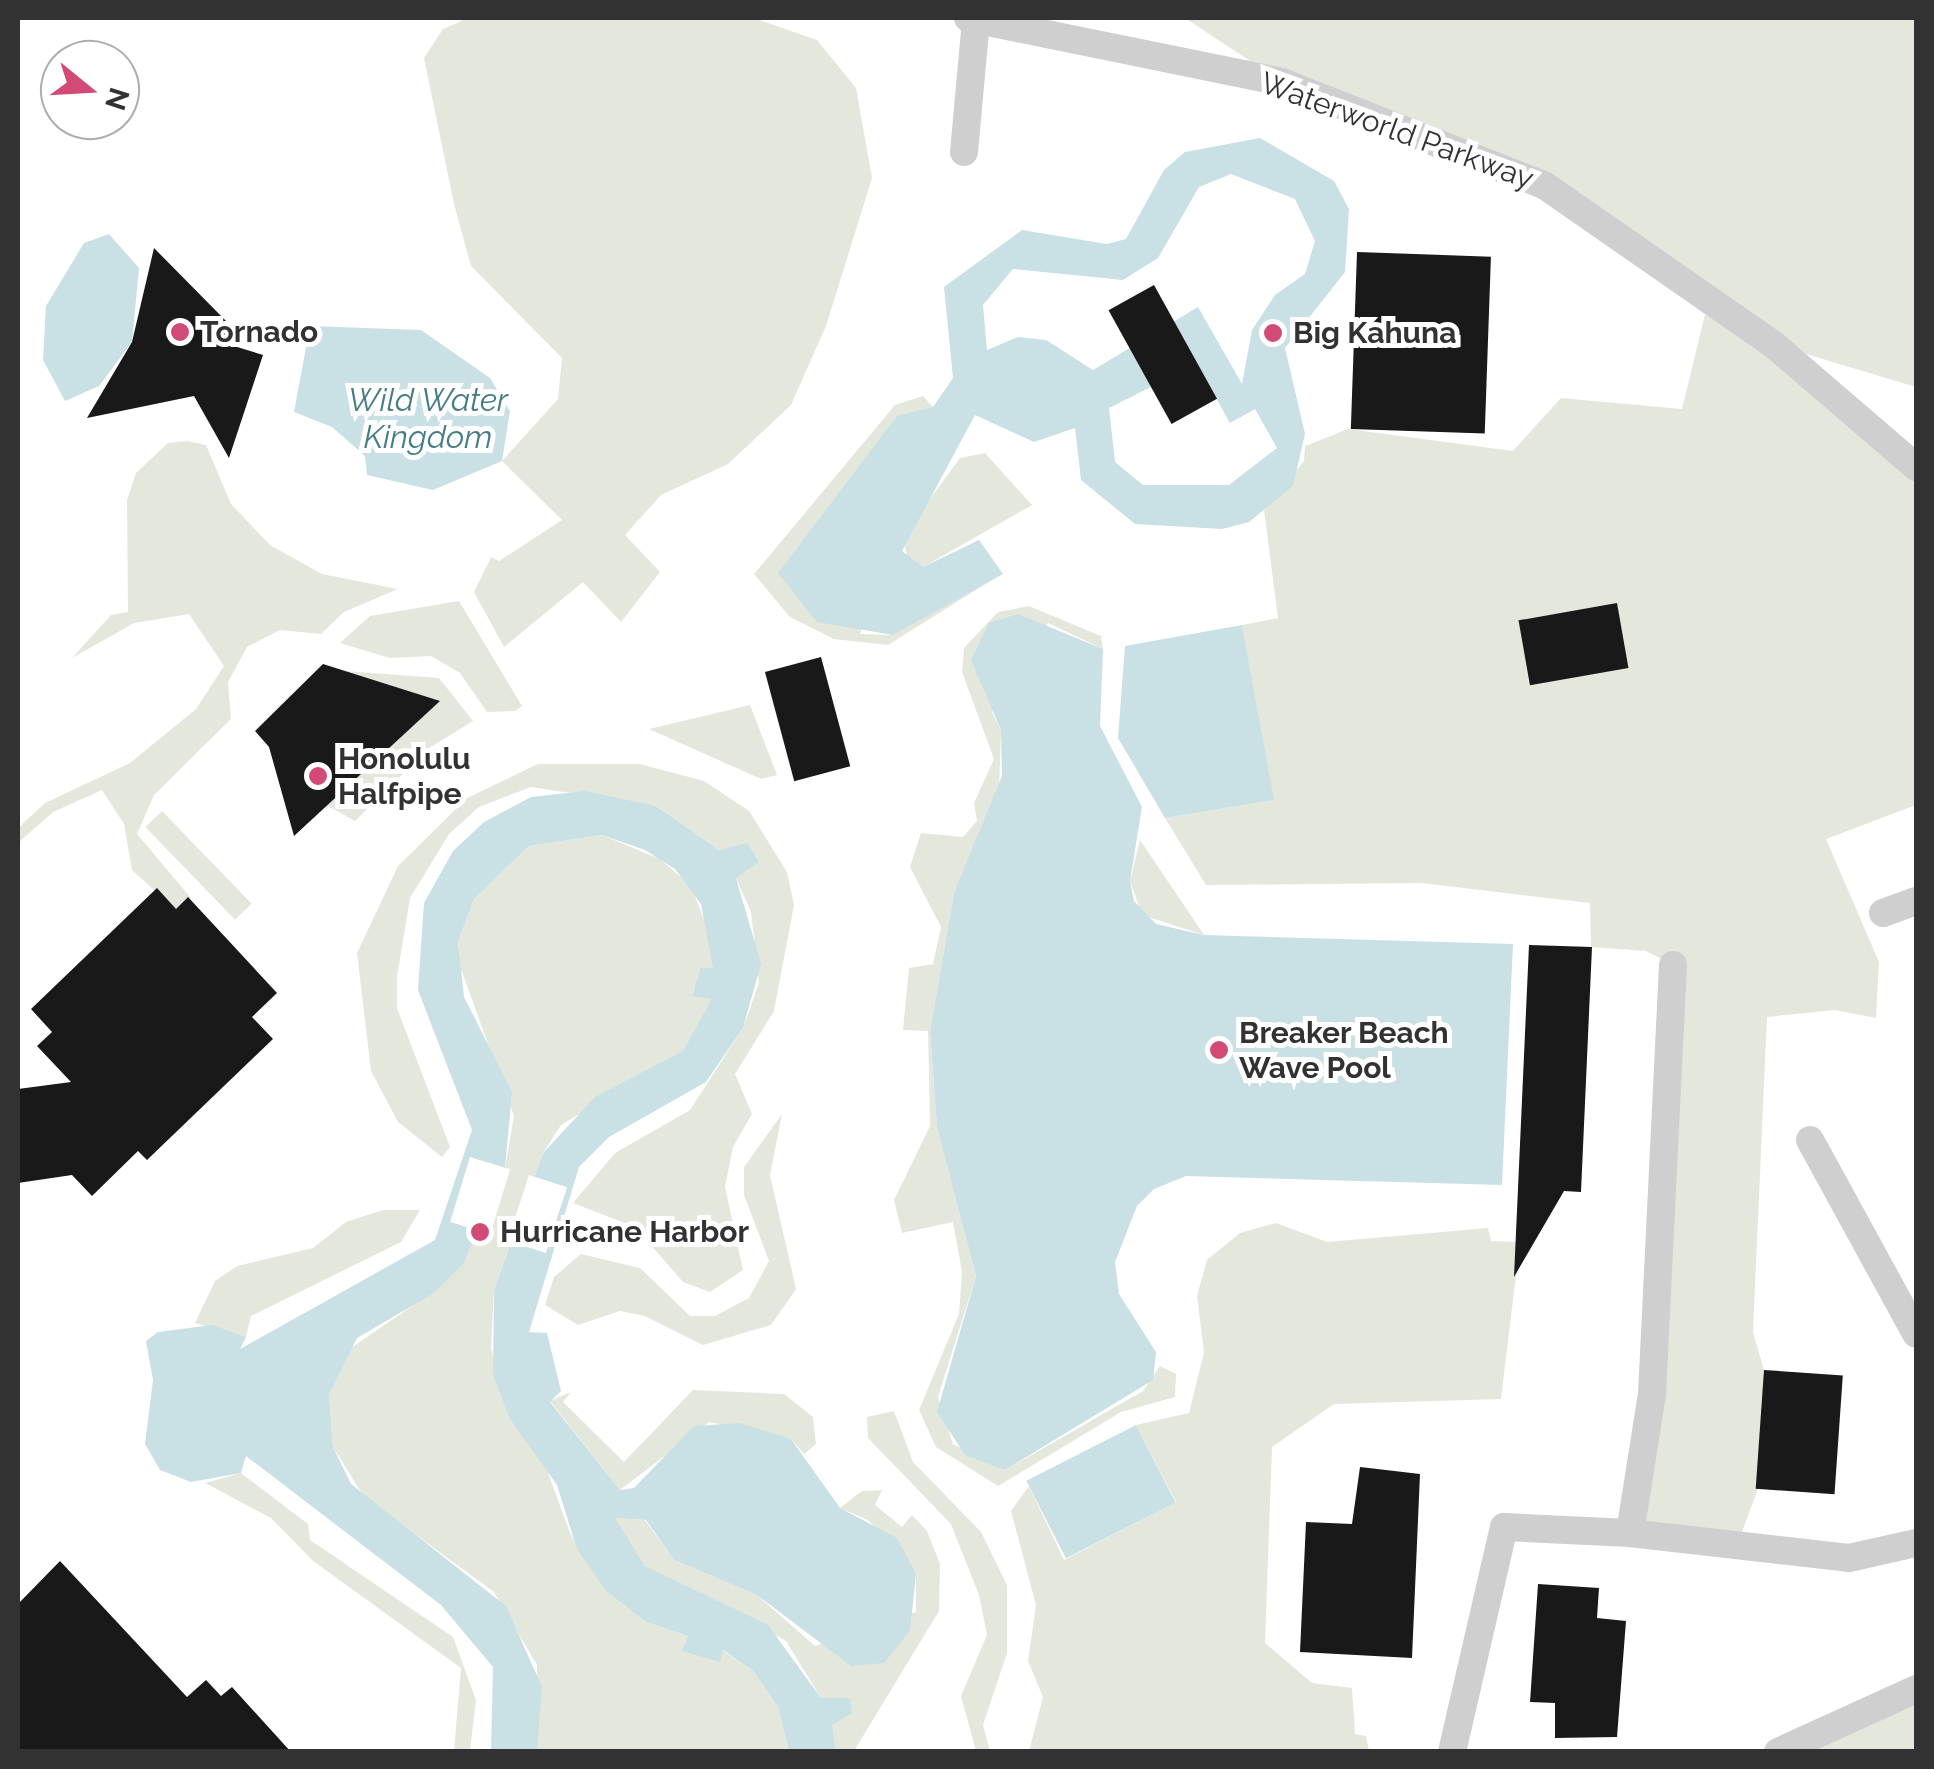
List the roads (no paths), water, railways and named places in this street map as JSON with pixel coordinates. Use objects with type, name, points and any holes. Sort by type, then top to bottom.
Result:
[{"type":"lane","points":[[964,152],[972,19]]},
{"type":"lane","name":"Waterworld Parkway","points":[[972,19],[1282,82],[1544,185],[1773,344],[1916,466]]},
{"type":"lane","points":[[1884,913],[1916,901]]},
{"type":"lane","points":[[1630,1533],[1652,1394],[1673,965]]},
{"type":"lane","points":[[1810,1140],[1916,1334]]},
{"type":"lane","points":[[1452,1752],[1504,1527],[1630,1533],[1849,1558],[1916,1543]]},
{"type":"lane","points":[[1778,1752],[1916,1690]]},
{"type":"water","name":"Big Kahuna","points":[[1260,138],[1334,181],[1349,209],[1345,272],[1285,348],[1305,434],[1293,486],[1249,522],[1222,529],[1135,524],[1081,480],[1075,428],[1034,442],[975,415],[902,551],[923,567],[979,540],[1003,574],[893,635],[817,622],[778,573],[897,416],[933,407],[953,378],[944,287],[1022,230],[1107,244],[1126,239],[1164,170],[1185,152]],"holes":[[[1231,174],[1295,199],[1315,241],[1305,274],[1275,295],[1252,330],[1242,384],[1198,307],[1093,370],[1046,340],[1018,337],[987,350],[983,305],[1013,269],[1123,280],[1158,258],[1199,187]],[[1169,378],[1179,394],[1206,380],[1230,423],[1255,409],[1277,448],[1229,485],[1143,485],[1115,462],[1109,408]]]},
{"type":"water","points":[[109,234],[139,268],[132,342],[99,386],[65,401],[43,360],[46,306],[84,243]]},
{"type":"water","name":"Wild Water Kingdom","points":[[310,326],[421,330],[490,378],[510,411],[502,461],[433,490],[367,475],[365,456],[332,427],[294,412]]},
{"type":"water","name":"Breaker Beach Wave Pool","points":[[1018,614],[1103,649],[1100,726],[1142,807],[1130,881],[1134,901],[1156,924],[1204,935],[1513,944],[1502,1185],[1186,1176],[1154,1189],[1137,1206],[1115,1262],[1119,1294],[1156,1352],[1153,1380],[1005,1470],[965,1455],[937,1412],[976,1276],[937,1128],[930,1031],[954,893],[1002,776],[1001,730],[971,660],[989,623]]},
{"type":"water","points":[[1242,625],[1274,800],[1165,818],[1118,738],[1125,646]]},
{"type":"water","points":[[585,791],[656,806],[719,850],[747,843],[759,862],[736,878],[761,964],[743,1028],[706,1082],[609,1137],[579,1167],[529,1332],[547,1333],[561,1391],[550,1402],[620,1490],[634,1488],[694,1426],[740,1423],[791,1439],[840,1508],[897,1538],[916,1574],[910,1631],[884,1663],[851,1666],[757,1595],[674,1560],[646,1520],[615,1518],[645,1566],[768,1625],[821,1698],[850,1698],[852,1713],[832,1725],[836,1751],[789,1751],[778,1707],[753,1671],[723,1650],[720,1662],[682,1651],[688,1636],[646,1622],[606,1591],[577,1549],[557,1485],[510,1419],[493,1375],[494,1290],[543,1153],[595,1097],[683,1051],[711,999],[692,996],[700,968],[713,968],[701,904],[675,869],[645,850],[602,835],[529,846],[474,899],[458,942],[464,997],[512,1092],[505,1168],[463,1264],[434,1293],[357,1338],[329,1394],[333,1447],[351,1484],[506,1606],[542,1687],[537,1751],[491,1751],[493,1667],[441,1605],[246,1456],[241,1473],[191,1482],[160,1470],[145,1444],[153,1380],[146,1341],[158,1332],[212,1325],[246,1337],[240,1349],[435,1240],[472,1130],[418,990],[424,903],[453,851],[484,822],[531,797]]},
{"type":"water","points":[[1136,1425],[1175,1503],[1066,1558],[1026,1481]]},
{"type":"place","name":"Tornado","points":[[180,332]]},
{"type":"place","name":"Big Kahuna","points":[[1273,333]]},
{"type":"place","name":"Honolulu Halfpipe","points":[[318,776]]},
{"type":"place","name":"Breaker Beach Wave Pool","points":[[1219,1050]]},
{"type":"place","name":"Hurricane Harbor","points":[[480,1232]]}]
